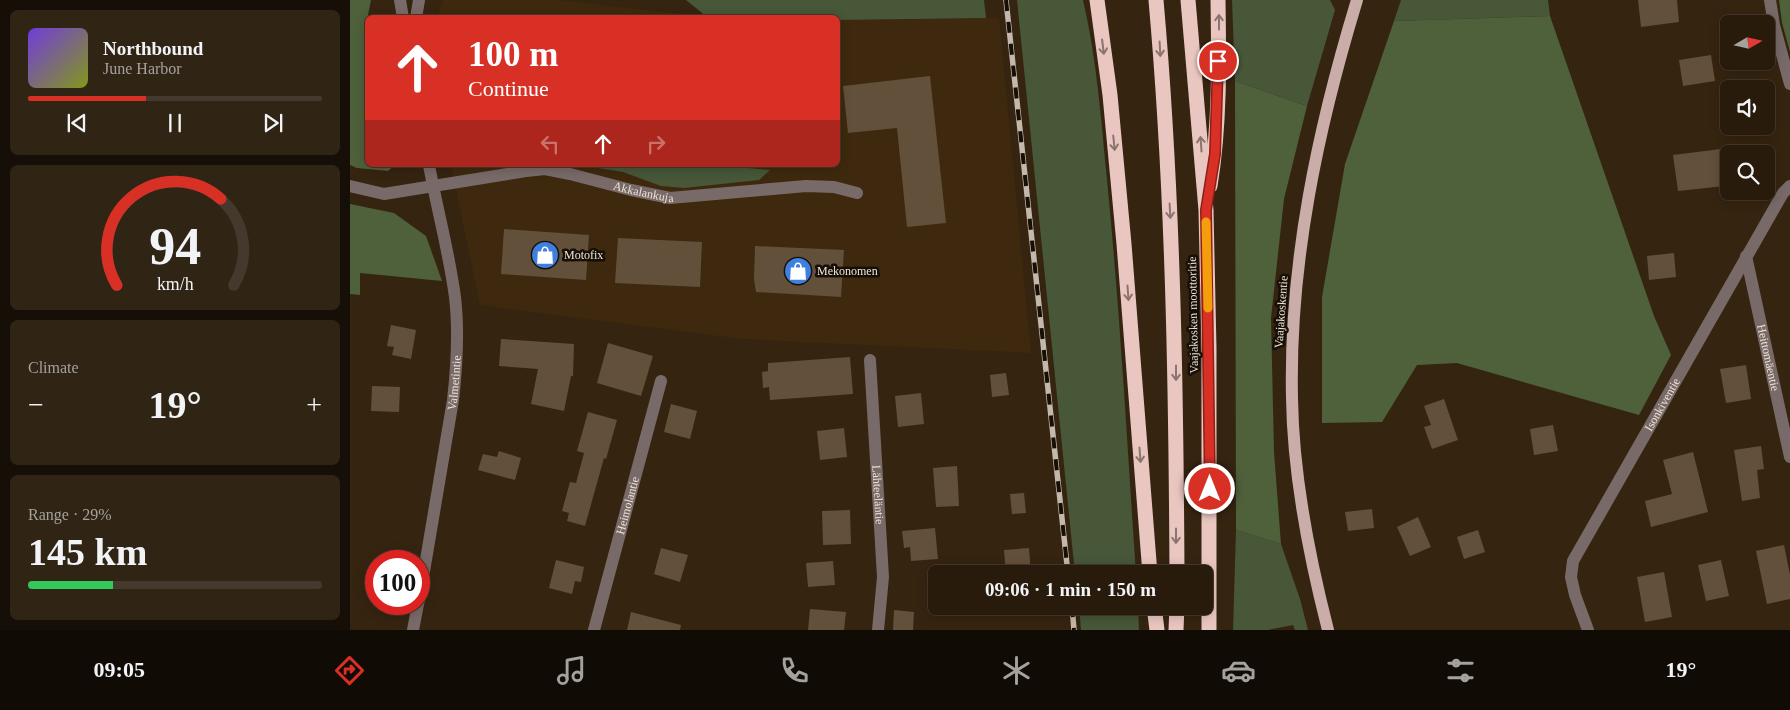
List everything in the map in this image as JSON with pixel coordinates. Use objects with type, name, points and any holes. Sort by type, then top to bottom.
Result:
[{"type":"highway","points":[[1097,0],[1110,95],[1124,244],[1149,565]]},
{"type":"highway","name":"Vaajakosken moottoritie","points":[[1156,0],[1172,250],[1176,361],[1176,565]]},
{"type":"highway","name":"Vaajakosken moottoritie","points":[[1188,0],[1206,210],[1209,359],[1209,630]]},
{"type":"highway","points":[[1206,210],[1215,154],[1218,80],[1218,0]]},
{"type":"highway","points":[[1155,615],[1157,630]]},
{"type":"highway","points":[[1176,615],[1176,630]]},
{"type":"main road","name":"Vaajakoskentie","points":[[1328,630],[1305,530],[1292,400],[1292,340],[1302,240],[1318,152],[1344,44],[1357,0]]},
{"type":"street","points":[[400,0],[402,15]]},
{"type":"street","points":[[416,15],[419,0]]},
{"type":"street","points":[[1770,0],[1774,25],[1790,84]]},
{"type":"street","name":"Valmetintie","points":[[427,550],[453,400],[458,337],[455,297],[429,167]]},
{"type":"street","name":"Akkalankuja","points":[[350,186],[384,194],[526,170],[545,169],[670,198],[806,186],[834,187],[856,193]]},
{"type":"street","name":"Isonkiventie","points":[[1588,630],[1575,595],[1571,577],[1573,561],[1783,192],[1790,186]]},
{"type":"street","name":"Heittomäentie","points":[[1746,256],[1790,457]]},
{"type":"street","name":"Lähteeläntie","points":[[870,360],[883,577],[878,630]]},
{"type":"street","name":"Heimolantie","points":[[594,630],[661,381]]},
{"type":"street","name":"Valmetintie","points":[[413,630],[416,615]]},
{"type":"shaded area","points":[[443,0],[556,0],[691,15],[439,15]]},
{"type":"shaded area","points":[[999,18],[1031,353],[742,339],[480,305],[451,167],[840,167],[840,20]]},
{"type":"green space","points":[[350,0],[371,0],[368,15],[365,15],[365,167],[393,167],[388,171],[357,168],[350,165]]},
{"type":"green space","points":[[686,0],[984,0],[986,18],[840,20],[840,15],[705,15]]},
{"type":"green space","points":[[1017,0],[1083,0],[1098,90],[1112,229],[1135,565],[1074,565]]},
{"type":"green space","points":[[1232,0],[1330,0],[1335,10],[1307,106],[1235,81]]},
{"type":"green space","points":[[1401,0],[1548,0],[1550,16],[1394,21]]},
{"type":"green space","points":[[1779,0],[1790,0],[1790,52],[1782,23]]},
{"type":"green space","points":[[1550,16],[1654,316],[1671,355],[1639,415],[1457,363],[1417,365],[1382,422],[1322,423],[1322,297],[1345,164],[1394,21]]},
{"type":"green space","points":[[1235,81],[1307,106],[1284,199],[1271,318],[1274,452],[1281,544],[1236,530]]},
{"type":"green space","points":[[592,167],[738,167],[770,170],[759,180],[684,188],[661,186],[623,172]]},
{"type":"green space","points":[[350,204],[394,213],[426,236],[442,281],[360,273],[360,295],[350,294]]},
{"type":"green space","points":[[1236,530],[1281,544],[1300,599],[1308,630],[1295,630],[1293,625],[1268,630],[1233,630]]},
{"type":"green space","points":[[1080,615],[1138,615],[1139,630],[1081,630]]},
{"type":"building","points":[[1638,0],[1677,0],[1679,22],[1641,27]]},
{"type":"building","points":[[1711,55],[1715,81],[1683,86],[1679,60]]},
{"type":"building","points":[[930,76],[946,223],[907,227],[897,128],[848,133],[843,86]]},
{"type":"building","points":[[1720,149],[1720,187],[1678,191],[1673,155]]},
{"type":"building","name":"Motofix","points":[[504,229],[589,235],[586,280],[501,274]]},
{"type":"building","points":[[618,238],[702,242],[700,287],[615,283]]},
{"type":"building","name":"Mekonomen","points":[[755,246],[844,250],[841,297],[756,292],[754,279]]},
{"type":"building","points":[[1674,253],[1676,277],[1649,280],[1647,256]]},
{"type":"building","points":[[391,325],[416,330],[411,359],[392,355],[394,347],[387,346]]},
{"type":"building","points":[[501,339],[574,344],[573,376],[571,376],[564,411],[531,404],[538,369],[499,366]]},
{"type":"building","points":[[608,343],[653,356],[641,396],[597,383]]},
{"type":"building","points":[[850,357],[853,394],[770,400],[769,387],[763,388],[762,372],[768,371],[768,363]]},
{"type":"building","points":[[1746,365],[1751,399],[1726,403],[1720,369]]},
{"type":"building","points":[[1006,373],[1009,395],[992,397],[990,375]]},
{"type":"building","points":[[372,386],[400,387],[399,412],[371,411]]},
{"type":"building","points":[[921,393],[924,424],[898,427],[895,396]]},
{"type":"building","points":[[1444,399],[1458,440],[1432,449],[1424,427],[1431,425],[1424,406]]},
{"type":"building","points":[[671,404],[697,411],[690,439],[664,432]]},
{"type":"building","points":[[588,412],[617,420],[585,526],[567,521],[569,513],[562,511],[570,482],[576,483],[584,453],[577,451]]},
{"type":"building","points":[[1553,425],[1558,451],[1534,455],[1530,429]]},
{"type":"building","points":[[844,428],[847,457],[820,460],[817,431]]},
{"type":"building","points":[[1761,446],[1764,469],[1757,470],[1760,498],[1742,501],[1734,450]]},
{"type":"building","points":[[499,451],[521,458],[515,480],[478,470],[483,454],[497,457]]},
{"type":"building","points":[[1693,452],[1708,512],[1651,527],[1645,501],[1672,494],[1663,460]]},
{"type":"building","points":[[957,466],[959,506],[936,507],[933,468]]},
{"type":"building","points":[[1024,493],[1026,513],[1012,514],[1010,494]]},
{"type":"building","points":[[1372,509],[1374,528],[1348,531],[1345,512]]},
{"type":"building","points":[[850,510],[851,544],[823,545],[822,511]]},
{"type":"building","points":[[1418,517],[1431,547],[1410,556],[1397,527]]},
{"type":"building","points":[[935,528],[938,559],[911,561],[910,547],[904,548],[902,531]]},
{"type":"building","points":[[1478,530],[1485,552],[1464,559],[1457,537]]},
{"type":"building","points":[[1784,545],[1790,575],[1790,599],[1767,604],[1756,551]]},
{"type":"building","points":[[661,548],[688,555],[680,582],[654,574]]},
{"type":"building","points":[[1029,548],[1030,565],[1005,565],[1004,550]]},
{"type":"building","points":[[556,560],[584,567],[581,582],[575,581],[572,594],[549,588]]},
{"type":"building","points":[[1721,560],[1729,596],[1706,601],[1698,565]]},
{"type":"building","points":[[833,561],[835,585],[808,587],[806,563]]},
{"type":"building","points":[[1664,572],[1672,617],[1645,622],[1637,577]]},
{"type":"building","points":[[810,609],[846,612],[844,630],[808,630]]},
{"type":"building","points":[[894,610],[914,612],[913,630],[893,630]]},
{"type":"building","points":[[631,612],[681,625],[680,630],[627,630]]},
{"type":"railway","points":[[1006,0],[1067,565]]},
{"type":"railway","points":[[1073,615],[1074,630]]},
{"type":"slow traffic","points":[[1206,222],[1208,308]]},
{"type":"place","name":"Motofix","points":[[545,255]]},
{"type":"place","name":"Mekonomen","points":[[798,271]]},
{"type":"route","points":[[1210,489],[1206,210],[1215,154],[1218,61]]}]
